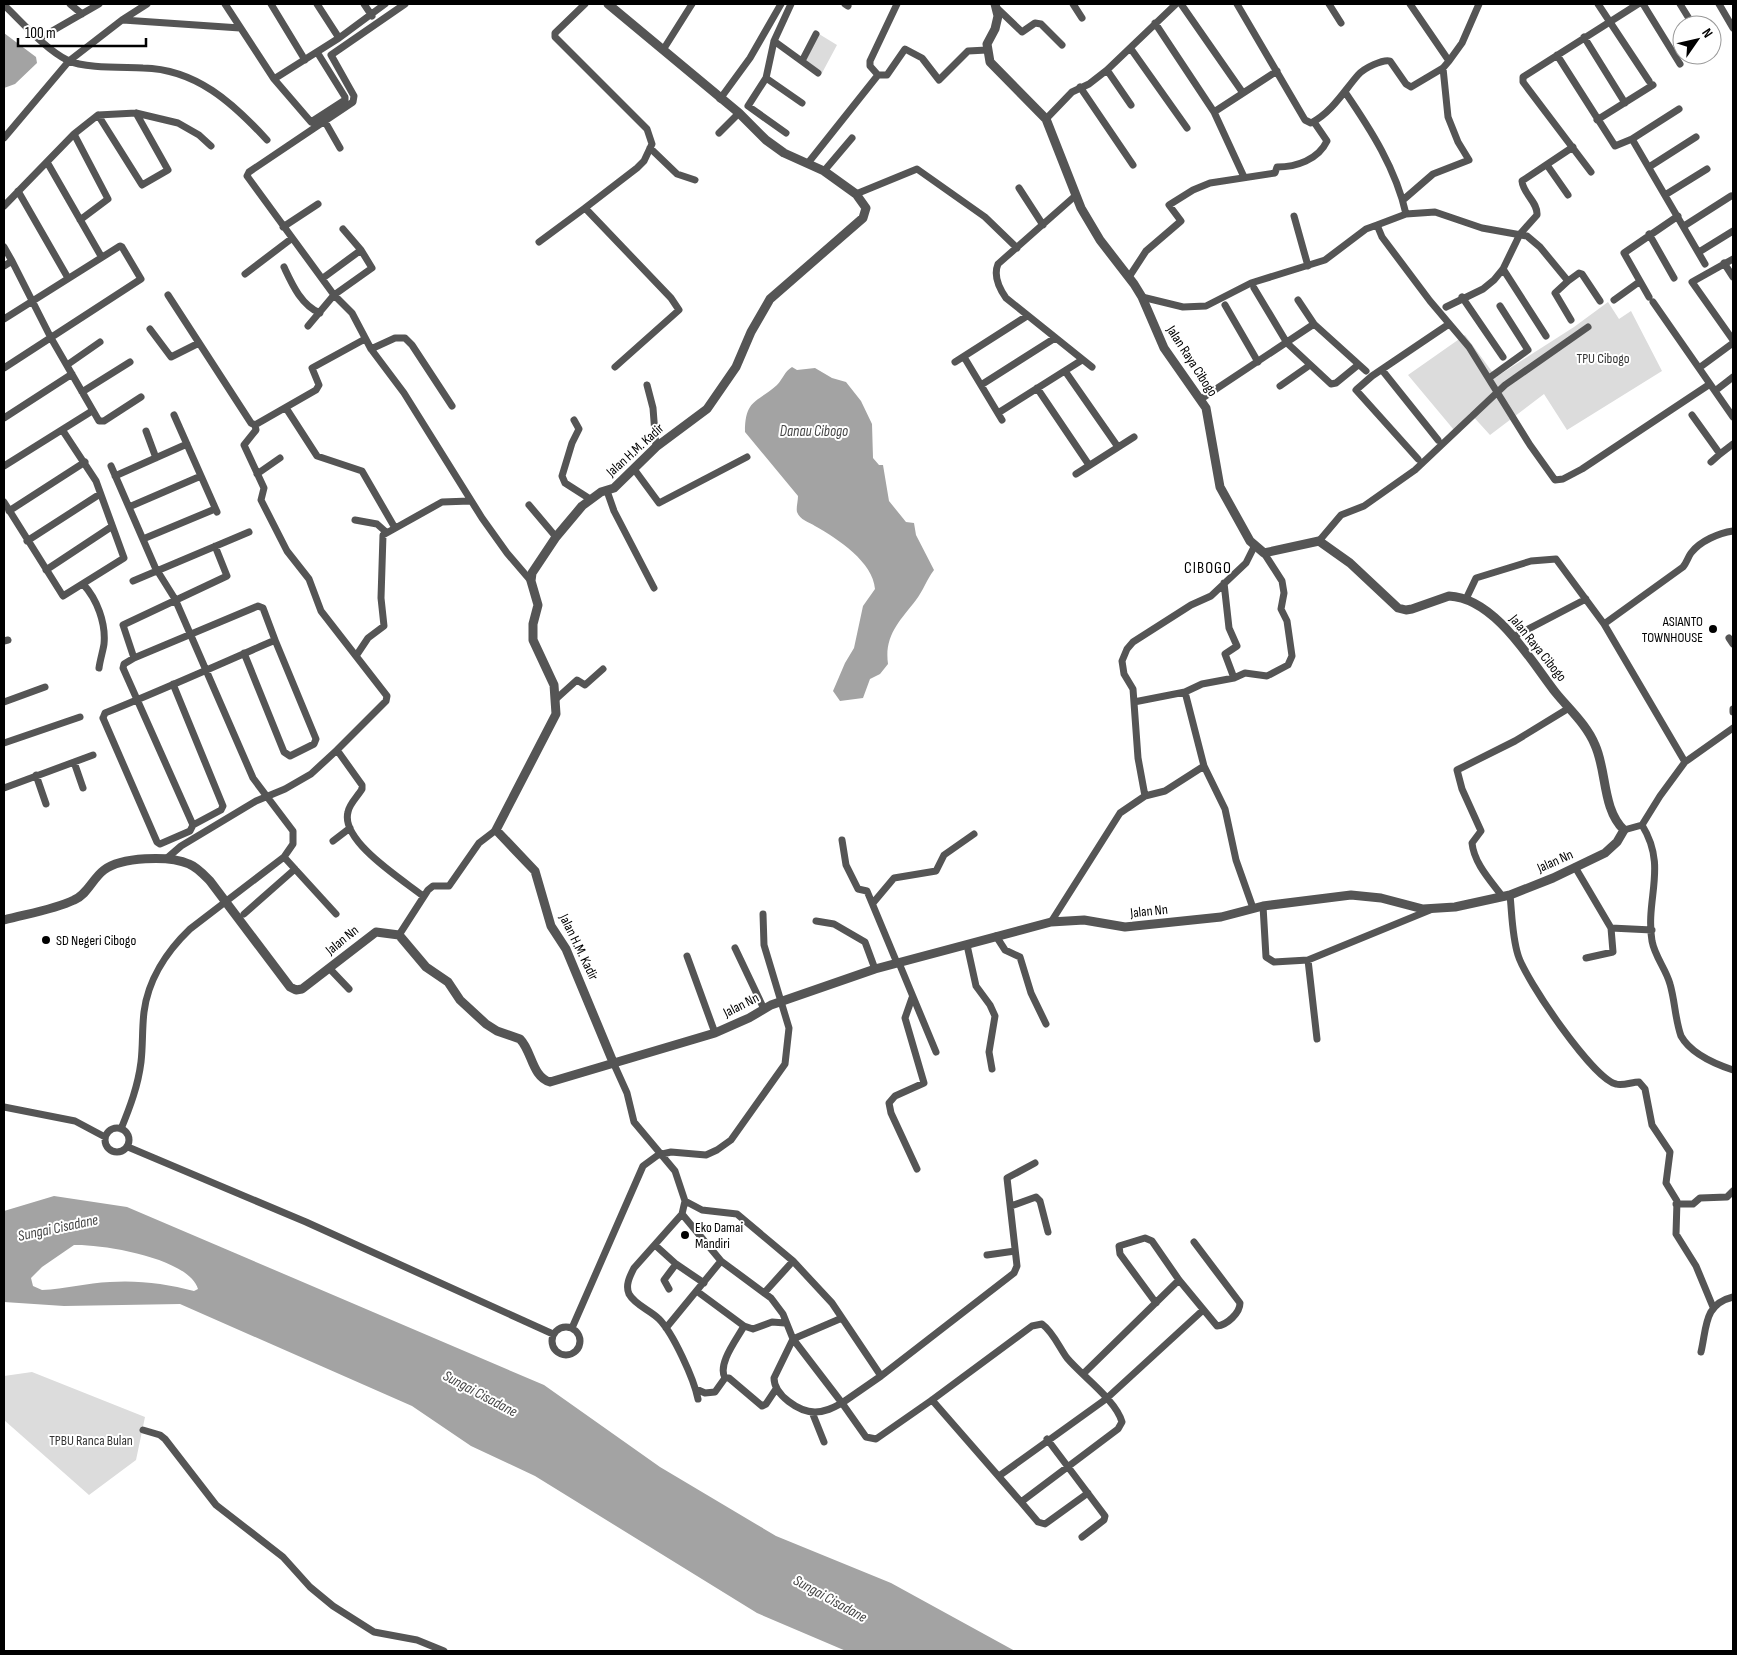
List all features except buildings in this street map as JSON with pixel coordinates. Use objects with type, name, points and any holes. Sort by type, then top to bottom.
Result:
[{"type":"street","points":[[70,4],[82,14]]},
{"type":"street","points":[[40,38],[99,4]]},
{"type":"street","points":[[4,138],[69,60],[122,20],[147,4]]},
{"type":"street","points":[[225,4],[274,79],[308,120],[313,122],[345,100],[345,97],[317,52]]},
{"type":"street","points":[[271,4],[305,60]]},
{"type":"street","points":[[317,4],[339,38]]},
{"type":"street","points":[[364,4],[372,16]]},
{"type":"street","points":[[274,79],[372,16],[385,4]]},
{"type":"street","points":[[399,934],[423,896],[433,886],[449,886],[479,843],[496,830],[553,720],[556,699],[554,685],[533,640],[533,624],[538,605],[531,581],[507,554],[470,501],[404,393],[371,349],[352,313],[334,295],[323,278],[291,239],[248,179],[247,174],[354,99],[330,58],[331,55],[405,4]]},
{"type":"street","points":[[539,242],[637,168],[652,144],[646,129],[555,38],[555,33],[585,4]]},
{"type":"street","points":[[608,4],[739,113],[766,140],[784,153],[824,171],[856,194],[917,169],[985,216],[1017,248]]},
{"type":"street","points":[[663,50],[692,4]]},
{"type":"street","points":[[720,99],[750,58],[781,4]]},
{"type":"street","points":[[786,134],[748,106],[766,78],[774,41],[791,4]]},
{"type":"street","points":[[897,4],[870,61],[870,66],[878,75],[887,75],[904,49],[922,58],[939,80],[968,50],[986,50],[998,23],[996,6]]},
{"type":"street","points":[[1073,4],[1082,18]]},
{"type":"street","points":[[1046,119],[1068,94],[1089,84],[1107,70],[1176,4]]},
{"type":"street","points":[[1181,4],[1243,93]]},
{"type":"street","points":[[1128,277],[1146,251],[1181,221],[1169,206],[1193,190],[1210,183],[1274,173],[1277,167],[1296,166],[1323,151],[1327,141],[1314,122],[1305,120],[1237,4]]},
{"type":"street","points":[[1329,4],[1341,23]]},
{"type":"street","points":[[1410,4],[1449,61]]},
{"type":"street","points":[[1314,122],[1345,92],[1360,73],[1384,60],[1390,61],[1406,84],[1411,87],[1443,68],[1462,43],[1479,4]]},
{"type":"street","points":[[1597,120],[1625,103],[1651,83],[1598,4]]},
{"type":"street","points":[[1591,172],[1522,80],[1524,74],[1638,4]]},
{"type":"street","points":[[1643,4],[1672,51]]},
{"type":"street","points":[[1680,4],[1687,15]]},
{"type":"street","points":[[1719,4],[1733,28]]},
{"type":"street","points":[[4,5],[40,38],[69,60],[117,67],[166,70],[192,79],[210,88],[234,105],[267,140]]},
{"type":"street","points":[[996,6],[1022,32],[1035,23],[1042,24],[1062,45]]},
{"type":"street","points":[[122,20],[240,28]]},
{"type":"street","points":[[1155,23],[1214,112],[1244,177]]},
{"type":"street","points":[[802,61],[816,34]]},
{"type":"street","points":[[1584,37],[1625,103]]},
{"type":"street","points":[[774,41],[818,73]]},
{"type":"street","points":[[1131,49],[1187,128]]},
{"type":"street","name":"Jalan Raya Cibogo","points":[[986,50],[994,68],[1046,119],[1075,196],[1100,240],[1142,297],[1164,348],[1201,399],[1209,417],[1216,473],[1220,486],[1254,547],[1264,553]]},
{"type":"street","points":[[1557,54],[1615,146],[1632,139],[1679,109]]},
{"type":"street","points":[[1403,200],[1433,174],[1469,160],[1458,142],[1448,118],[1443,68]]},
{"type":"street","points":[[1107,70],[1131,105]]},
{"type":"street","points":[[1214,112],[1277,71]]},
{"type":"street","points":[[808,163],[878,75]]},
{"type":"street","points":[[766,78],[802,103]]},
{"type":"street","points":[[1080,87],[1133,165]]},
{"type":"street","points":[[1345,92],[1373,134],[1403,200],[1406,214]]},
{"type":"street","points":[[719,133],[739,113]]},
{"type":"street","points":[[98,115],[142,184],[168,170],[136,114]]},
{"type":"street","points":[[4,206],[74,134],[98,115],[136,114],[178,123],[199,135],[211,146]]},
{"type":"street","points":[[324,120],[340,148]]},
{"type":"street","points":[[74,134],[108,199],[80,220]]},
{"type":"street","points":[[1649,167],[1696,137]]},
{"type":"street","points":[[824,171],[852,138]]},
{"type":"street","points":[[1632,139],[1705,264]]},
{"type":"street","points":[[650,148],[677,174],[695,180]]},
{"type":"street","points":[[1446,307],[1462,297],[1483,289],[1503,270],[1520,234],[1534,220],[1537,211],[1522,182],[1573,148]]},
{"type":"street","points":[[47,162],[101,256]]},
{"type":"street","points":[[1547,165],[1568,195]]},
{"type":"street","points":[[1665,195],[1706,169]]},
{"type":"street","points":[[1019,188],[1043,225]]},
{"type":"street","points":[[18,191],[68,278]]},
{"type":"street","name":"Jalan H.M. Kadir","points":[[531,581],[532,573],[556,537],[590,499],[614,488],[656,447],[699,416],[715,399],[736,367],[751,332],[770,299],[863,218],[866,208],[856,194]]},
{"type":"street","points":[[1075,196],[998,264],[996,275],[999,287],[1006,298],[1092,368]]},
{"type":"street","points":[[1684,226],[1731,196]]},
{"type":"street","points":[[283,227],[318,204]]},
{"type":"street","points":[[585,208],[671,298],[679,310],[615,367]]},
{"type":"street","points":[[1142,297],[1183,307],[1198,307],[1222,299],[1250,283],[1325,260],[1366,229],[1406,214],[1435,212],[1482,228],[1520,234],[1540,247],[1568,281]]},
{"type":"street","points":[[1294,216],[1308,266]]},
{"type":"street","points":[[1678,216],[1649,234],[1624,253],[1639,282],[1733,417]]},
{"type":"street","points":[[1376,226],[1390,250],[1469,347],[1530,445],[1555,480],[1562,480],[1582,468],[1710,384]]},
{"type":"street","points":[[308,326],[334,295],[372,268],[362,250],[343,230]]},
{"type":"street","points":[[1699,252],[1733,231]]},
{"type":"street","points":[[1649,234],[1674,278]]},
{"type":"street","points":[[245,274],[291,239]]},
{"type":"street","points":[[4,247],[66,365],[92,411],[102,422],[141,397]]},
{"type":"street","points":[[4,319],[101,256],[122,247],[141,280],[4,368]]},
{"type":"street","points":[[323,278],[362,250]]},
{"type":"street","points":[[1699,368],[1733,342],[1692,282],[1733,259]]},
{"type":"street","points":[[4,266],[12,261]]},
{"type":"street","points":[[1724,264],[1733,276]]},
{"type":"street","points":[[284,267],[308,307],[320,313]]},
{"type":"street","points":[[1503,270],[1546,336]]},
{"type":"street","points":[[1571,320],[1555,292],[1568,281],[1582,274],[1600,300]]},
{"type":"street","points":[[1614,300],[1639,282]]},
{"type":"street","points":[[1254,288],[1287,343],[1334,384],[1358,365]]},
{"type":"street","points":[[166,859],[181,846],[256,801],[311,774],[387,699],[386,693],[320,611],[309,580],[287,551],[261,500],[264,490],[244,445],[256,430],[255,425],[168,295]]},
{"type":"street","points":[[1462,297],[1503,357]]},
{"type":"street","points":[[1298,300],[1314,324],[1366,371]]},
{"type":"street","points":[[1225,305],[1258,362]]},
{"type":"street","points":[[1489,378],[1528,350],[1500,306]]},
{"type":"street","points":[[955,362],[1027,316]]},
{"type":"street","points":[[1201,399],[1314,324]]},
{"type":"street","points":[[1418,459],[1356,390],[1449,324]]},
{"type":"street","points":[[1134,702],[1186,692],[1202,684],[1234,678],[1245,673],[1266,676],[1288,665],[1292,656],[1287,621],[1281,609],[1284,592],[1282,581],[1264,553],[1319,541],[1341,515],[1364,506],[1415,470],[1505,385],[1588,327]]},
{"type":"street","points":[[150,329],[171,357],[199,343]]},
{"type":"street","points":[[371,349],[400,336],[408,340],[452,406]]},
{"type":"street","points":[[981,385],[1055,338]]},
{"type":"street","points":[[255,425],[319,387],[312,368],[366,339]]},
{"type":"street","points":[[66,365],[100,342]]},
{"type":"street","points":[[964,357],[1000,416],[1036,388],[1082,360]]},
{"type":"street","points":[[82,392],[130,362]]},
{"type":"street","points":[[1280,386],[1310,365]]},
{"type":"street","points":[[1382,370],[1438,440]]},
{"type":"street","points":[[1065,371],[1118,447]]},
{"type":"street","points":[[4,418],[72,374]]},
{"type":"street","points":[[1715,391],[1733,377]]},
{"type":"street","points":[[647,385],[653,408],[656,447]]},
{"type":"street","points":[[1036,388],[1089,465]]},
{"type":"street","points":[[286,408],[317,456],[362,471],[395,528]]},
{"type":"street","points":[[4,466],[63,431],[92,411]]},
{"type":"street","points":[[143,539],[216,510],[174,415]]},
{"type":"street","points":[[1692,415],[1720,454]]},
{"type":"street","points":[[574,420],[579,429],[572,443],[562,476],[565,483],[590,499]]},
{"type":"street","points":[[4,502],[63,596],[124,558],[111,527],[96,481],[63,431]]},
{"type":"street","points":[[146,432],[156,458]]},
{"type":"street","points":[[1076,474],[1134,437]]},
{"type":"street","points":[[115,476],[187,444]]},
{"type":"street","points":[[1711,462],[1733,444]]},
{"type":"street","points":[[634,469],[659,503],[748,457]]},
{"type":"street","points":[[258,474],[280,458]]},
{"type":"street","points":[[9,511],[85,462]]},
{"type":"street","points":[[111,466],[158,570],[175,598],[253,778],[293,831],[293,844],[284,856],[190,929],[177,942],[154,977],[144,1013],[141,1064],[136,1092],[121,1129]]},
{"type":"street","points":[[129,507],[201,476]]},
{"type":"street","points":[[607,491],[614,512],[654,588]]},
{"type":"street","points":[[27,541],[100,494]]},
{"type":"street","points":[[356,656],[368,638],[384,626],[381,598],[382,538],[386,532],[442,502],[470,501]]},
{"type":"street","points":[[528,505],[556,537]]},
{"type":"street","points":[[355,520],[378,524],[386,532]]},
{"type":"street","points":[[46,570],[111,527]]},
{"type":"street","points":[[1604,624],[1683,566],[1691,553],[1701,544],[1722,532],[1733,531]]},
{"type":"street","points":[[133,581],[249,532]]},
{"type":"street","points":[[1319,541],[1344,558],[1398,608],[1406,610],[1449,596],[1466,599],[1476,578],[1531,561],[1556,559],[1604,624],[1685,762]]},
{"type":"street","points":[[134,658],[123,625],[175,598],[227,576],[214,546]]},
{"type":"street","points":[[1145,796],[1138,758],[1133,689],[1124,674],[1122,661],[1127,649],[1134,642],[1191,605],[1211,596],[1246,563],[1254,547]]},
{"type":"street","points":[[1224,583],[1229,628],[1236,646],[1225,654],[1234,678]]},
{"type":"street","points":[[83,584],[94,596],[102,622],[104,645],[99,657],[99,668]]},
{"type":"street","name":"Jalan Raya Cibogo","points":[[1466,599],[1498,620],[1569,708],[1596,745],[1610,807],[1624,830]]},
{"type":"street","points":[[1512,637],[1586,599]]},
{"type":"street","points":[[193,825],[123,668],[126,662],[134,658],[258,606],[263,608],[276,638],[274,640],[316,739],[314,744],[290,756],[284,752],[244,653]]},
{"type":"street","points":[[173,684],[223,806],[222,810],[193,825],[190,832],[160,844],[157,842],[103,718],[105,713],[274,640]]},
{"type":"street","points":[[556,699],[577,680],[585,685],[603,669]]},
{"type":"street","points":[[4,702],[45,687]]},
{"type":"street","points":[[1186,692],[1204,766],[1225,809],[1236,860],[1253,908]]},
{"type":"street","points":[[1569,708],[1515,742],[1457,770],[1462,789],[1480,831],[1473,841],[1472,847],[1479,863],[1506,895],[1518,957],[1560,1027],[1612,1082],[1622,1084],[1639,1082],[1645,1089],[1650,1120],[1670,1152],[1666,1183],[1676,1198],[1676,1234],[1696,1266],[1713,1307]]},
{"type":"street","points":[[4,743],[80,718]]},
{"type":"street","points":[[1624,830],[1642,825],[1685,762],[1733,728]]},
{"type":"street","points":[[337,750],[362,784],[362,789],[347,812],[350,828],[366,852],[423,896]]},
{"type":"street","points":[[4,788],[93,756]]},
{"type":"street","points":[[74,762],[83,788]]},
{"type":"street","points":[[1051,922],[1120,813],[1145,796],[1164,791],[1204,766]]},
{"type":"street","points":[[36,776],[46,804]]},
{"type":"street","points":[[1642,825],[1655,854],[1652,942],[1660,965],[1670,981],[1676,1020],[1684,1042],[1704,1057],[1733,1070]]},
{"type":"street","points":[[333,841],[350,828]]},
{"type":"street","name":"Jalan H.M. Kadir","points":[[496,830],[535,871],[551,926],[566,949],[614,1062]]},
{"type":"street","name":"Jalan Nn","points":[[4,920],[73,901],[84,893],[96,876],[115,863],[166,859],[182,861],[195,867],[210,881],[290,987],[296,990],[302,989],[376,932],[399,934],[426,967],[448,982],[460,1000],[486,1024],[497,1031],[520,1039],[544,1080],[556,1081],[715,1033],[767,1007],[875,969],[1051,922],[1084,920],[1125,927],[1221,917],[1263,906],[1351,895],[1381,898],[1432,910],[1506,895],[1575,867],[1605,853],[1617,842],[1624,830]]},
{"type":"street","points":[[873,903],[894,878],[936,871],[944,855],[974,834]]},
{"type":"street","points":[[842,840],[846,865],[858,889],[867,891],[873,903],[936,1052]]},
{"type":"street","points":[[284,856],[336,914]]},
{"type":"street","points":[[1575,867],[1612,928],[1613,952],[1586,958]]},
{"type":"street","points":[[244,914],[295,869]]},
{"type":"street","points":[[1263,906],[1266,957],[1274,962],[1308,960],[1432,910]]},
{"type":"street","points":[[572,1328],[643,1166],[658,1155],[671,1152],[706,1155],[717,1150],[730,1140],[785,1064],[789,1028],[764,945],[763,914]]},
{"type":"street","points":[[816,921],[834,924],[864,942],[875,969]]},
{"type":"street","points":[[1612,928],[1652,930]]},
{"type":"street","points":[[996,936],[1005,950],[1020,957],[1031,993],[1046,1024]]},
{"type":"street","points":[[967,945],[976,986],[990,1005],[995,1016],[989,1052],[992,1069]]},
{"type":"street","points":[[736,948],[767,1007]]},
{"type":"street","points":[[687,956],[715,1033]]},
{"type":"street","points":[[1308,960],[1317,1039]]},
{"type":"street","points":[[329,968],[348,989]]},
{"type":"street","points":[[912,998],[905,1018],[924,1083],[895,1096],[889,1103],[891,1113],[917,1169]]},
{"type":"street","points":[[614,1062],[627,1094],[634,1122],[675,1171],[685,1201],[682,1214],[634,1268],[629,1277],[628,1290],[635,1302],[653,1313],[666,1328],[689,1370],[698,1399]]},
{"type":"street","points":[[4,1107],[74,1121],[105,1138]]},
{"type":"street","points":[[114,1128],[121,1129],[129,1137],[128,1147],[120,1152],[114,1152],[105,1144],[105,1138],[114,1128]]},
{"type":"street","points":[[128,1147],[306,1222],[553,1334]]},
{"type":"street","points":[[842,1318],[793,1339],[774,1378],[776,1389],[788,1401],[812,1412],[830,1410],[881,1376],[1009,1278],[1017,1266],[1007,1178],[1035,1163]]},
{"type":"street","points":[[1676,1204],[1693,1204],[1700,1198],[1727,1197],[1733,1191]]},
{"type":"street","points":[[1011,1206],[1036,1197],[1040,1201],[1048,1232]]},
{"type":"street","points":[[685,1201],[702,1210],[737,1214],[793,1261],[828,1298],[881,1376]]},
{"type":"street","points":[[682,1214],[721,1261],[765,1292],[776,1304],[793,1339],[866,1437],[876,1439],[1037,1324],[1046,1328],[1068,1358],[1120,1415],[1121,1425],[1021,1502]]},
{"type":"street","points":[[1156,1303],[1120,1254],[1119,1246],[1145,1238],[1152,1241],[1202,1311],[1217,1326],[1236,1314],[1240,1308],[1240,1302],[1194,1242]]},
{"type":"street","points":[[654,1245],[676,1264],[704,1283]]},
{"type":"street","points":[[987,1255],[1016,1251]]},
{"type":"street","points":[[666,1328],[698,1292],[721,1261]]},
{"type":"street","points":[[765,1292],[793,1261]]},
{"type":"street","points":[[669,1290],[664,1280],[676,1264]]},
{"type":"street","points":[[1083,1374],[1179,1280]]},
{"type":"street","points":[[698,1292],[744,1326],[754,1329],[772,1322],[785,1323]]},
{"type":"street","points":[[1701,1352],[1713,1307],[1720,1301],[1733,1297]]},
{"type":"street","points":[[999,1476],[1047,1439],[1106,1398],[1202,1311]]},
{"type":"street","points":[[744,1326],[726,1358],[723,1371],[726,1378],[762,1406],[766,1404],[776,1389]]},
{"type":"street","points":[[561,1327],[572,1328],[578,1332],[579,1347],[574,1353],[560,1354],[554,1349],[552,1342],[553,1334],[561,1327]]},
{"type":"street","points":[[696,1388],[705,1394],[715,1392],[726,1378]]},
{"type":"street","points":[[932,1400],[1038,1522],[1045,1524],[1088,1493]]},
{"type":"street","points":[[812,1412],[824,1442]]},
{"type":"street","points":[[143,1430],[160,1435],[165,1439],[216,1505],[283,1557],[315,1592],[366,1629],[423,1642],[444,1651]]},
{"type":"street","points":[[1047,1439],[1105,1518],[1082,1537]]},
{"type":"green space","points":[[819,34],[837,45],[822,73],[805,60]]},
{"type":"green space","name":"TPU Cibogo","points":[[1608,302],[1619,319],[1631,311],[1662,371],[1567,430],[1544,394],[1490,435],[1470,413],[1454,430],[1408,375],[1465,335],[1496,377],[1574,327]]},
{"type":"green space","name":"TPBU Ranca Bulan","points":[[32,1372],[145,1417],[136,1460],[89,1495],[4,1420],[4,1376]]},
{"type":"water","points":[[4,33],[36,57],[37,63],[15,84],[4,88]]},
{"type":"water","name":"Danau Cibogo","points":[[792,367],[797,370],[815,368],[832,378],[846,382],[861,401],[872,424],[873,458],[879,465],[883,465],[889,501],[906,522],[914,523],[916,535],[934,570],[894,629],[888,645],[888,664],[880,674],[870,679],[863,698],[840,701],[833,691],[845,663],[854,648],[863,606],[875,589],[873,579],[853,552],[798,515],[798,496],[745,432],[747,413],[750,407],[777,385]]},
{"type":"water","name":"Sungai Cisadane","points":[[54,1196],[127,1207],[544,1385],[660,1467],[776,1536],[891,1583],[1015,1651],[846,1651],[757,1613],[535,1476],[471,1446],[412,1406],[180,1304],[64,1306],[4,1302],[4,1211]],"holes":[[[74,1245],[123,1250],[162,1261],[179,1269],[191,1278],[198,1289],[194,1291],[142,1282],[101,1283],[42,1290],[33,1286],[31,1278],[42,1267]]]},
{"type":"place","name":"ASIANTO TOWNHOUSE","points":[[1713,629]]},
{"type":"place","name":"SD Negeri Cibogo","points":[[46,940]]},
{"type":"place","name":"Eko Damai Mandiri","points":[[685,1235]]},
{"type":"district","name":"CIBOGO","points":[[1208,568]]}]
